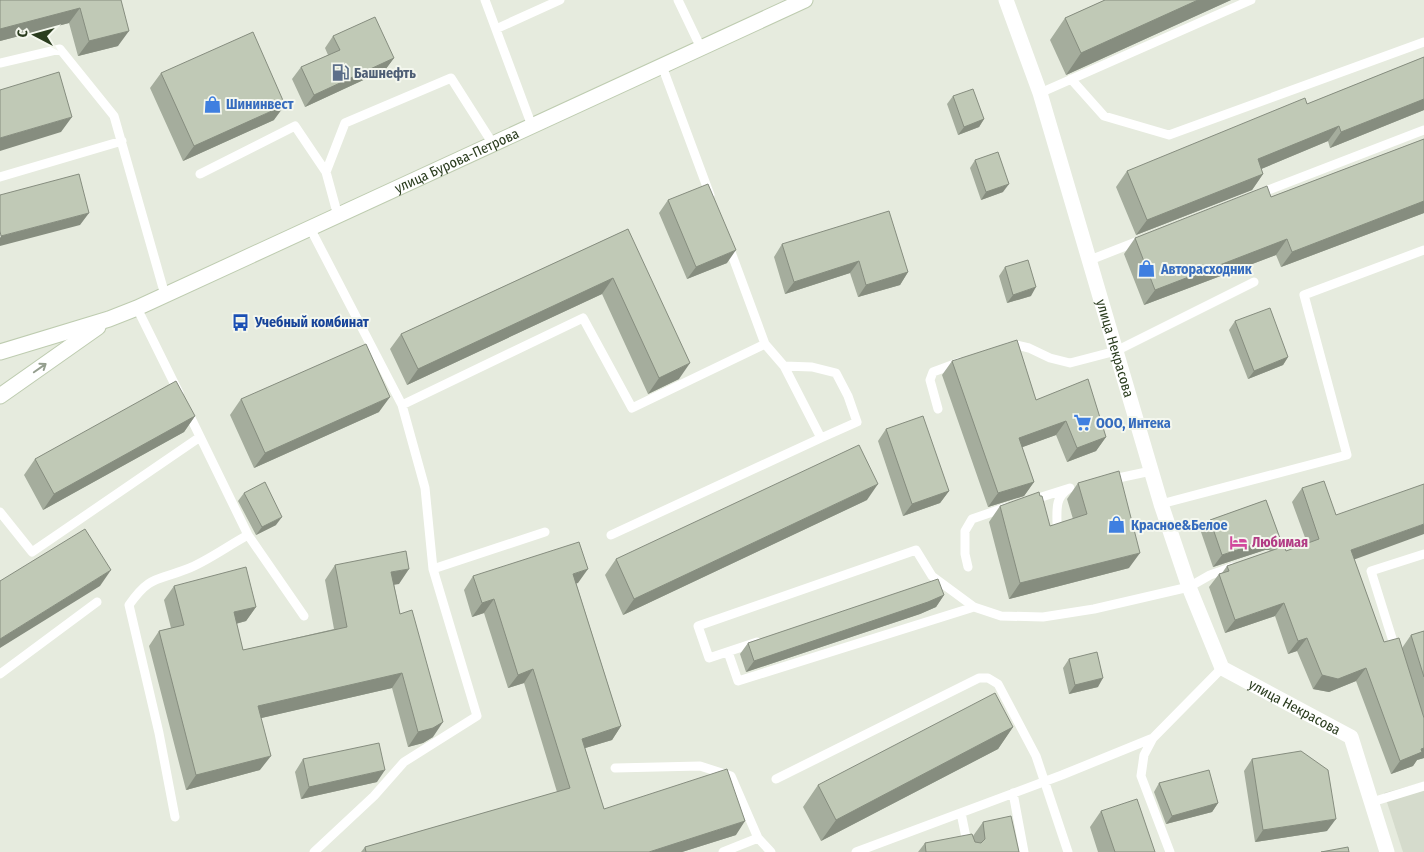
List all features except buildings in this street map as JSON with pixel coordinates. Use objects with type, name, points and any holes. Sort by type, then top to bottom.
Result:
[{"type":"main road","name":"улица Бурова-Петрова","points":[[0,351],[109,319],[137,308],[804,0]]},
{"type":"main road","name":"улица Некрасова","points":[[1006,0],[1040,92],[1161,504],[1188,587],[1222,668],[1351,737],[1387,852]]},
{"type":"main road","name":"улица Бурова-Петрова","points":[[0,396],[109,319]]},
{"type":"lane","points":[[485,0],[532,126]]},
{"type":"lane","points":[[496,29],[560,0]]},
{"type":"lane","points":[[678,0],[701,48]]},
{"type":"lane","points":[[1040,92],[1251,0]]},
{"type":"lane","points":[[1071,79],[1104,116],[1169,135],[1424,42]]},
{"type":"lane","points":[[0,63],[60,49],[114,116],[165,295]]},
{"type":"lane","points":[[662,66],[714,205]]},
{"type":"lane","points":[[326,172],[344,124],[451,78],[493,144]]},
{"type":"lane","points":[[200,174],[294,126],[326,172],[338,216]]},
{"type":"lane","points":[[1248,198],[1424,130]]},
{"type":"lane","points":[[0,177],[122,141]]},
{"type":"lane","points":[[310,228],[402,405],[425,488],[433,569],[477,716],[404,762],[374,796],[314,852]]},
{"type":"lane","points":[[724,232],[765,344],[784,366],[821,438]]},
{"type":"lane","points":[[1090,260],[1146,238]]},
{"type":"lane","points":[[1161,504],[1347,455],[1304,295],[1424,250]]},
{"type":"lane","points":[[996,350],[1016,345],[1029,348],[1050,358],[1070,363],[1116,351],[1254,282]]},
{"type":"lane","points":[[137,308],[248,535],[304,616]]},
{"type":"lane","points":[[402,405],[583,318],[632,408],[765,344]]},
{"type":"lane","points":[[938,409],[930,380],[933,372],[970,359]]},
{"type":"lane","points":[[611,535],[857,422],[848,396],[836,373],[812,367],[784,366]]},
{"type":"lane","points":[[0,512],[32,552],[200,437]]},
{"type":"lane","points":[[1097,482],[1151,471]]},
{"type":"lane","points":[[1022,502],[1074,487],[1063,492],[1057,502],[1057,523]]},
{"type":"lane","points":[[968,567],[965,554],[965,531],[972,519],[1012,506]]},
{"type":"lane","points":[[433,569],[545,532]]},
{"type":"lane","points":[[175,817],[159,733],[129,605],[140,590],[156,578],[188,569],[248,535]]},
{"type":"lane","points":[[765,640],[709,658],[698,626],[916,550],[932,576],[974,607],[1001,616],[1043,617],[1094,610],[1188,587],[1210,575],[1238,565]]},
{"type":"lane","points":[[1397,656],[1371,571],[1424,554]]},
{"type":"lane","points":[[930,584],[939,581]]},
{"type":"lane","points":[[0,674],[98,602]]},
{"type":"lane","points":[[728,652],[738,681],[974,607]]},
{"type":"lane","points":[[1170,852],[1141,776],[1144,755],[1153,738],[1222,668]]},
{"type":"lane","points":[[776,779],[979,678],[988,678],[998,684],[1036,756],[1068,852]]},
{"type":"lane","points":[[856,852],[1044,782],[1153,738]]},
{"type":"lane","points":[[615,768],[700,766],[731,776],[758,838],[771,852]]},
{"type":"lane","points":[[1372,802],[1424,786]]},
{"type":"lane","points":[[1013,793],[1024,852]]},
{"type":"lane","points":[[961,813],[969,852]]},
{"type":"lane","points":[[723,852],[758,838]]},
{"type":"shaded area","points":[[1424,782],[1424,852],[1403,852],[1384,793]]},
{"type":"place","name":"Башнефть","points":[[340,73]]},
{"type":"place","name":"Шининвест","points":[[212,104]]},
{"type":"place","name":"Авторасходник","points":[[1147,269]]},
{"type":"place","name":"Учебный комбинат","points":[[241,322]]},
{"type":"place","name":"ООО, Интека","points":[[1082,423]]},
{"type":"place","name":"Красное&Белое","points":[[1117,525]]},
{"type":"place","name":"Любимая","points":[[1238,542]]}]
